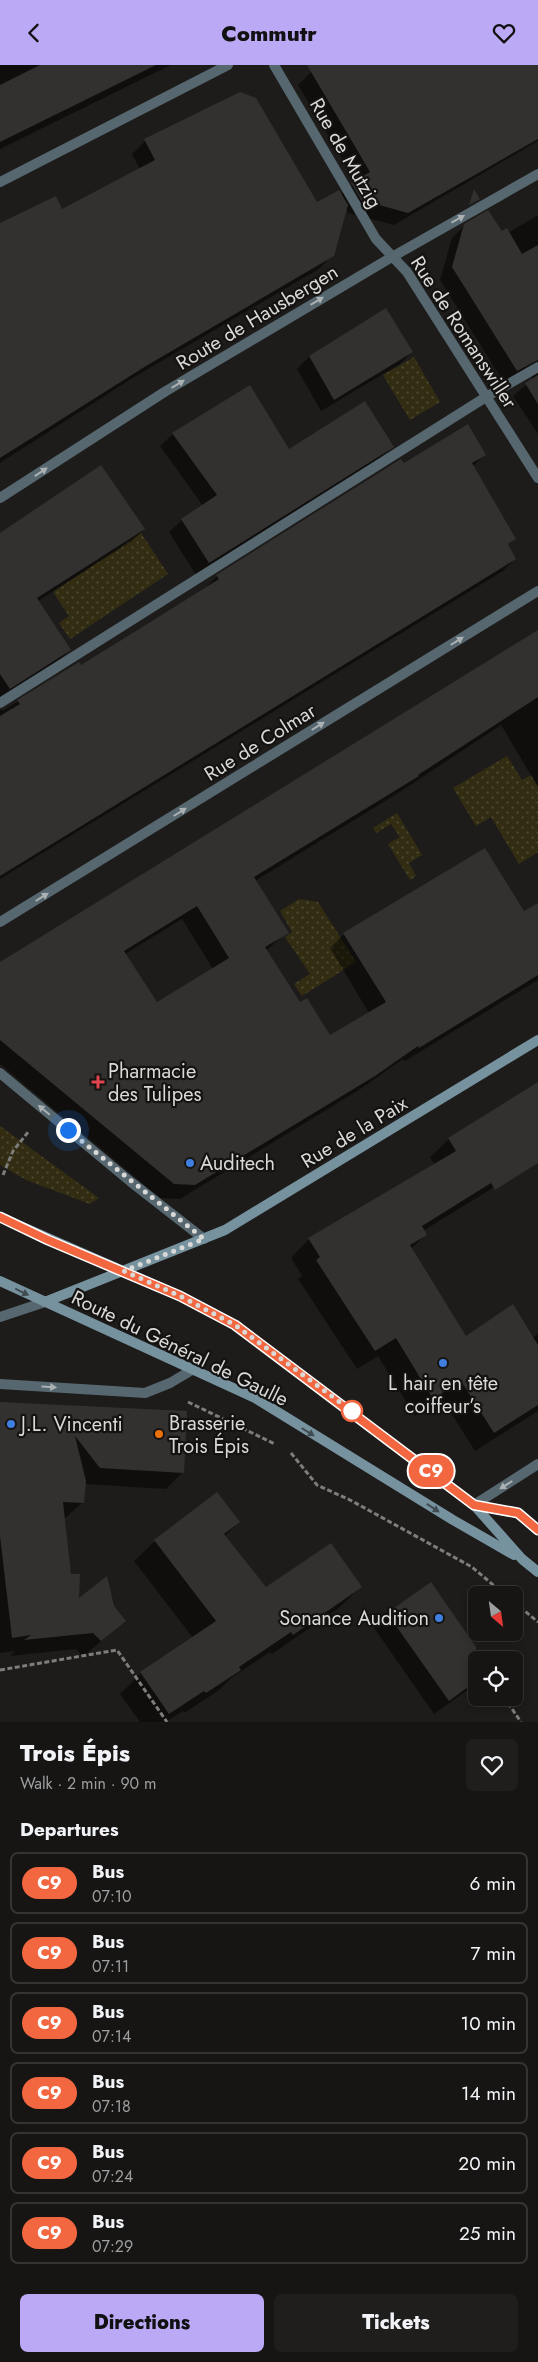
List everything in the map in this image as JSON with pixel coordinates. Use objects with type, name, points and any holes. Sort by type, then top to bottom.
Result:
[{"type":"main road","name":"Rue de la Paix","points":[[45,1303],[204,1239],[254,1215],[538,1041]]},
{"type":"main road","name":"Route du Général de Gaulle","points":[[0,1217],[48,1240],[180,1296],[235,1325],[474,1505],[522,1559],[538,1572]]},
{"type":"main road","name":"Route du Général de Gaulle","points":[[0,1281],[255,1398],[452,1520],[522,1559]]},
{"type":"street","points":[[0,181],[228,65]]},
{"type":"street","name":"Rue de Mutzig","points":[[274,65],[376,239],[392,257]]},
{"type":"street","name":"Route de Hausbergen","points":[[0,498],[166,391],[392,257],[538,174]]},
{"type":"street","name":"Rue de Romanswiller","points":[[392,257],[407,272],[538,478]]},
{"type":"street","points":[[0,703],[486,397],[538,367]]},
{"type":"street","name":"Rue de Colmar","points":[[0,922],[538,591]]},
{"type":"street","points":[[0,1073],[204,1239]]},
{"type":"street","points":[[0,1317],[45,1303]]},
{"type":"street","points":[[0,1384],[145,1393],[170,1383],[192,1370]]},
{"type":"street","points":[[474,1505],[538,1464]]},
{"type":"street","points":[[474,1505],[518,1513],[538,1530]]},
{"type":"path","points":[[3,1175],[13,1151],[45,1110]]},
{"type":"path","points":[[170,1383],[172,1395],[281,1447]]},
{"type":"path","points":[[290,1451],[317,1485],[350,1500],[472,1567],[494,1586]]},
{"type":"path","points":[[523,1610],[538,1622]]},
{"type":"path","points":[[0,1670],[117,1650],[167,1722]]},
{"type":"path","points":[[510,1706],[519,1721]]},
{"type":"shaded area","points":[[414,357],[440,402],[410,420],[383,375]]},
{"type":"shaded area","points":[[141,533],[168,574],[70,639],[59,623],[69,616],[53,592]]},
{"type":"shaded area","points":[[507,756],[522,780],[531,775],[538,786],[538,852],[519,864],[491,817],[476,826],[453,788]]},
{"type":"shaded area","points":[[397,813],[422,855],[409,863],[416,876],[410,880],[388,844],[400,837],[391,824],[376,833],[373,828]]},
{"type":"shaded area","points":[[299,899],[318,902],[356,962],[302,996],[294,984],[310,974],[285,937],[292,932],[280,911]]},
{"type":"shaded area","points":[[0,1126],[99,1198],[90,1204],[26,1180],[0,1165]]},
{"type":"building","points":[[40,65],[156,65],[0,142],[0,85]]},
{"type":"building","points":[[307,65],[538,65],[538,139],[408,213],[361,200],[351,183],[370,172]]},
{"type":"building","points":[[240,92],[256,98],[317,202],[339,190],[348,205],[334,256],[146,366],[0,458],[0,223],[56,196],[62,209],[155,160],[144,139]]},
{"type":"building","points":[[474,189],[480,199],[469,205]]},
{"type":"building","points":[[488,210],[502,231],[507,228],[522,254],[538,245],[538,360],[517,371],[452,267],[464,224]]},
{"type":"building","points":[[386,308],[413,352],[334,400],[309,356]]},
{"type":"building","points":[[538,375],[538,404],[525,383]]},
{"type":"building","points":[[250,385],[289,449],[365,401],[394,447],[209,563],[181,519],[217,495],[172,433]]},
{"type":"building","points":[[468,424],[486,455],[472,463],[516,539],[508,544],[516,559],[0,876],[0,716],[20,704],[17,700],[79,662],[81,665],[219,579],[216,575],[401,459],[404,463]]},
{"type":"building","points":[[101,465],[145,529],[37,598],[71,650],[10,689],[0,674],[0,533]]},
{"type":"building","points":[[538,630],[538,697],[419,776],[254,877],[289,933],[265,947],[300,1002],[307,998],[330,1035],[386,1002],[343,933],[485,848],[524,911],[538,903],[538,975],[419,1048],[418,1046],[375,1076],[195,1185],[174,1184],[0,1040],[0,962]],"holes":[[[197,906],[229,958],[157,1002],[124,951]]]},
{"type":"building","points":[[538,1082],[538,1163],[495,1190],[491,1183],[422,1226],[427,1235],[410,1245],[466,1336],[513,1304],[538,1345],[538,1405],[494,1433],[461,1381],[433,1399],[396,1338],[375,1351],[316,1260],[320,1257],[308,1238],[456,1151],[448,1138]]},
{"type":"building","points":[[0,1402],[187,1411],[184,1473],[100,1468],[75,1436],[86,1481],[84,1503],[63,1502],[71,1574],[80,1574],[79,1598],[107,1576],[114,1606],[126,1621],[101,1641],[93,1633],[24,1640],[31,1635],[12,1638],[0,1536]]},
{"type":"building","points":[[217,1492],[240,1522],[224,1534],[266,1587],[331,1543],[362,1587],[293,1635],[291,1632],[239,1667],[241,1670],[169,1714],[140,1672],[216,1621],[154,1540]]},
{"type":"building","points":[[431,1582],[468,1635],[468,1641],[472,1641],[476,1647],[476,1651],[468,1651],[468,1687],[449,1701],[387,1613]]},
{"type":"bus line","name":"C9","points":[[0,1217],[48,1240],[180,1296],[235,1325],[350,1409],[474,1505],[518,1513],[538,1530]]},
{"type":"place","name":"Pharmacie des Tulipes","points":[[98,1082]]},
{"type":"place","name":"Auditech","points":[[190,1163]]},
{"type":"place","name":"L hair en tête coiffeur’s","points":[[443,1363]]},
{"type":"place","name":"J.L. Vincenti","points":[[11,1424]]},
{"type":"place","name":"Brasserie Trois Épis","points":[[159,1434]]},
{"type":"place","name":"Sonance Audition","points":[[439,1618]]},
{"type":"route","points":[[68,1130],[204,1239],[124,1271],[180,1296],[235,1325],[352,1411]]}]
